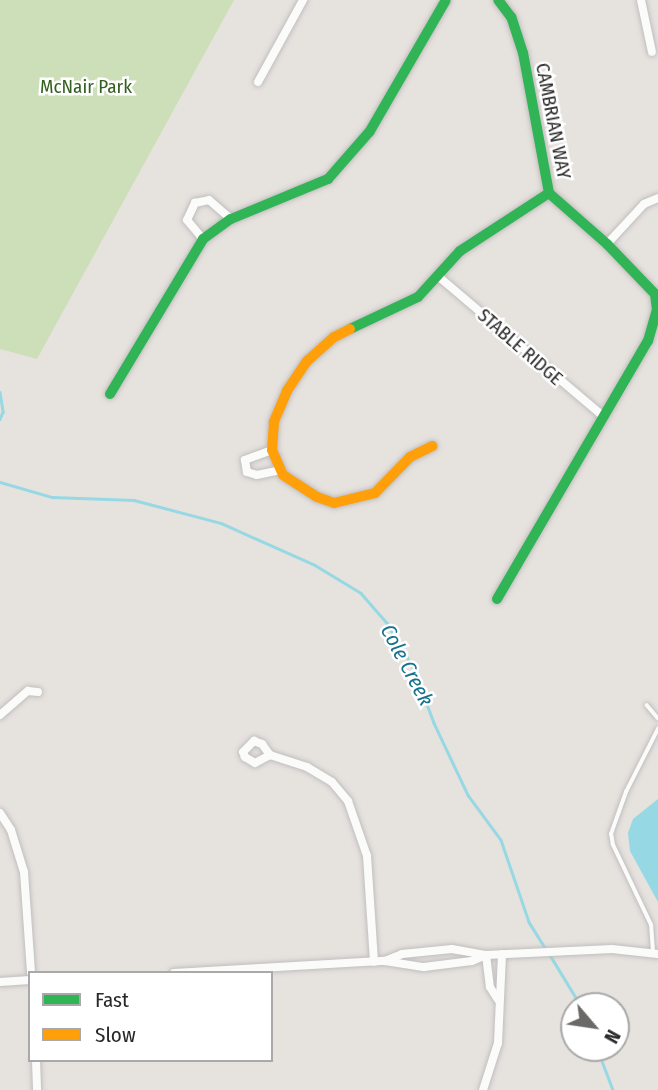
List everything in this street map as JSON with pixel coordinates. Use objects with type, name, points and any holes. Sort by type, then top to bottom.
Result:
[{"type":"street","points":[[258,82],[303,0]]},
{"type":"street","points":[[110,394],[204,240],[231,219],[328,179],[370,131],[446,0]]},
{"type":"street","name":"CAMBRIAN WAY","points":[[497,599],[602,415],[648,341],[657,316],[657,294],[607,244],[549,193],[519,40],[511,17],[498,0]]},
{"type":"street","points":[[641,0],[652,52]]},
{"type":"street","points":[[433,446],[410,457],[375,493],[334,503],[317,497],[281,471],[272,450],[274,422],[288,391],[307,361],[334,337],[418,297],[460,251],[549,193]]},
{"type":"street","points":[[607,244],[644,204],[658,198]]},
{"type":"street","points":[[204,240],[190,228],[187,220],[195,203],[209,200],[231,219]]},
{"type":"street","name":"STABLE RIDGE","points":[[439,277],[602,415]]},
{"type":"street","points":[[272,450],[245,460],[247,472],[257,475],[281,471]]},
{"type":"street","points":[[0,715],[27,691],[38,691]]},
{"type":"street","points":[[270,755],[307,767],[332,782],[348,801],[367,856],[373,962]]},
{"type":"street","points":[[0,813],[11,830],[24,872],[31,971]]},
{"type":"street","points":[[211,971],[385,961],[424,967],[472,961],[485,955],[537,951],[587,949],[655,953]]},
{"type":"street","points":[[385,961],[402,954],[435,950],[470,950],[485,955]]},
{"type":"street","points":[[483,1090],[498,1043],[502,954]]},
{"type":"street","points":[[485,955],[490,987],[498,1000]]},
{"type":"street","points":[[0,982],[28,980]]},
{"type":"street","points":[[36,1062],[37,1090]]},
{"type":"lane","points":[[647,705],[658,718]]},
{"type":"lane","points":[[655,953],[651,925],[613,845],[611,834],[626,792],[658,729]]},
{"type":"green space","name":"McNair Park","points":[[0,0],[234,0],[37,359],[0,349]]},
{"type":"water","points":[[658,799],[658,902],[630,851],[628,833],[633,819]]},
{"type":"waterway","name":"Cole Creek","points":[[0,392],[3,412],[0,419]]},
{"type":"waterway","name":"Cole Creek","points":[[0,482],[52,497],[134,500],[221,523],[315,565],[361,593],[387,623],[413,667],[434,723],[468,795],[501,840],[529,922],[546,949]]},
{"type":"waterway","name":"Cole Creek","points":[[550,955],[572,992]]},
{"type":"waterway","name":"Cole Creek","points":[[602,1062],[613,1090]]},
{"type":"traffic: fast","points":[[110,394],[203,239],[231,219],[328,179],[370,131],[446,0]]},
{"type":"traffic: fast","points":[[497,599],[648,341],[657,310],[655,294],[607,244],[549,193],[523,53],[511,17],[498,0]]},
{"type":"traffic: fast","points":[[350,329],[418,297],[460,251],[549,193]]},
{"type":"traffic: slow","points":[[350,329],[334,337],[307,361],[287,391],[274,422],[272,450],[283,475],[317,497],[334,503],[375,493],[410,457],[433,446]]}]
